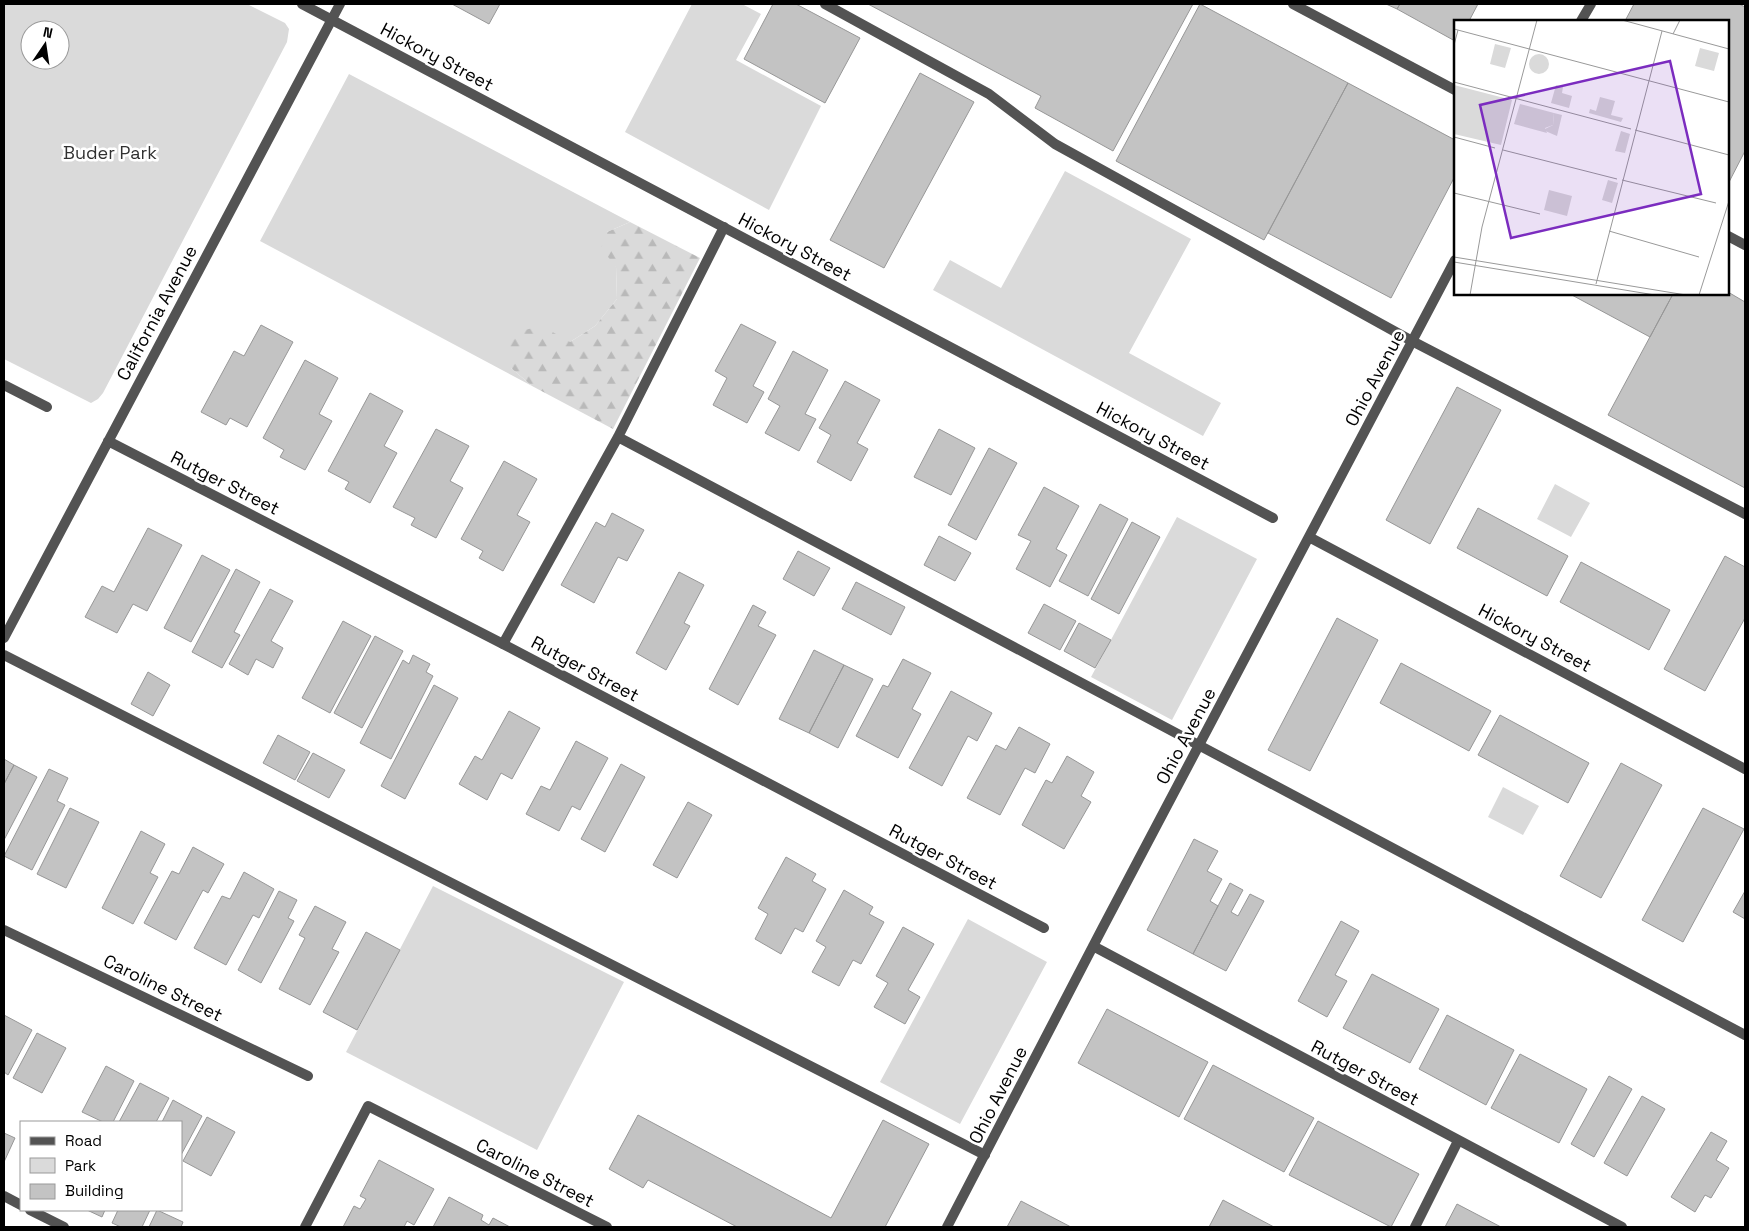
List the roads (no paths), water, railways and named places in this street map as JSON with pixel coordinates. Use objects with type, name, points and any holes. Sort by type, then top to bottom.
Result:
[{"type":"street","name":"Hickory Street","points":[[302,4],[1273,518]]},
{"type":"street","name":"California Avenue","points":[[4,638],[340,4]]},
{"type":"street","points":[[825,4],[989,94],[1055,144],[1412,341],[1745,514]]},
{"type":"street","points":[[1293,4],[1454,89]]},
{"type":"street","points":[[1582,20],[1591,4]]},
{"type":"street","points":[[503,644],[618,437],[724,227]]},
{"type":"street","points":[[1729,237],[1745,245]]},
{"type":"street","name":"Ohio Avenue","points":[[947,1227],[1454,262]]},
{"type":"street","points":[[4,384],[47,407]]},
{"type":"street","points":[[618,437],[1745,1036]]},
{"type":"street","name":"Rutger Street","points":[[108,441],[503,644],[1044,928]]},
{"type":"street","name":"Hickory Street","points":[[1309,537],[1745,769]]},
{"type":"street","points":[[4,655],[984,1156]]},
{"type":"street","name":"Caroline Street","points":[[4,930],[308,1076]]},
{"type":"street","name":"Rutger Street","points":[[1093,946],[1622,1227]]},
{"type":"street","name":"Caroline Street","points":[[305,1227],[368,1106],[607,1227]]},
{"type":"street","points":[[1415,1227],[1458,1141]]},
{"type":"street","points":[[4,1196],[20,1204]]},
{"type":"street","points":[[32,1211],[64,1227]]},
{"type":"park label","name":"Buder Park","points":[[110,153]]}]
